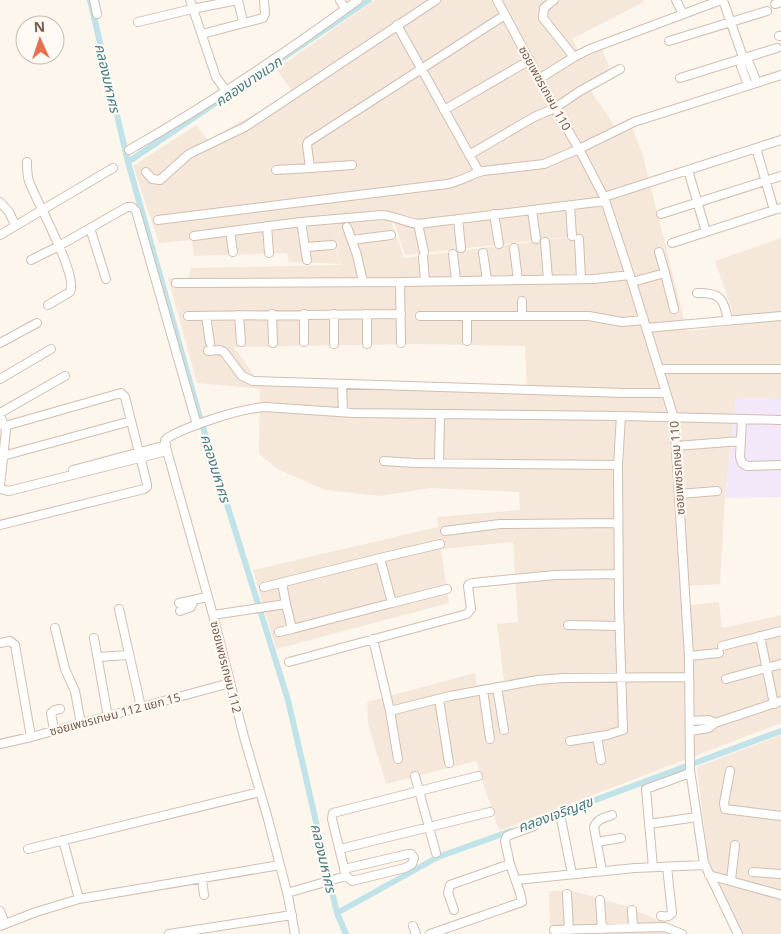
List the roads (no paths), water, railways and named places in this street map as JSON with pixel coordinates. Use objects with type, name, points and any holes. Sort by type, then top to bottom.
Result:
[{"type":"street","points":[[94,0],[97,14]]},
{"type":"street","points":[[190,0],[216,76],[226,91]]},
{"type":"street","points":[[138,22],[238,0],[243,22]]},
{"type":"street","points":[[202,34],[263,18],[266,14],[264,0]]},
{"type":"street","points":[[340,0],[345,9]]},
{"type":"street","points":[[129,150],[178,123],[358,0]]},
{"type":"street","points":[[146,172],[152,179],[160,180],[189,154],[245,127],[436,0]]},
{"type":"street","name":"ซอยเพชรเกษม 110","points":[[497,0],[579,149],[604,199],[674,418],[689,656],[690,768],[705,865],[738,934]]},
{"type":"street","points":[[554,0],[544,8],[543,18],[574,57]]},
{"type":"street","points":[[676,0],[683,14]]},
{"type":"street","points":[[539,79],[574,57],[613,39],[723,2],[743,59],[741,66],[748,85]]},
{"type":"street","points":[[669,41],[766,11]]},
{"type":"street","points":[[310,168],[308,142],[505,15]]},
{"type":"street","points":[[397,25],[479,172]]},
{"type":"street","points":[[680,78],[777,48]]},
{"type":"street","points":[[743,59],[750,63],[756,83]]},
{"type":"street","points":[[444,110],[530,60]]},
{"type":"street","points":[[469,155],[534,117],[555,108],[580,91],[620,69]]},
{"type":"street","points":[[158,220],[455,183],[479,172],[544,164],[634,122],[781,75]]},
{"type":"street","points":[[194,236],[300,222],[382,215],[418,224],[570,206],[604,199],[781,140]]},
{"type":"street","points":[[672,243],[778,209],[766,181],[756,148]]},
{"type":"street","points":[[26,162],[29,181],[60,246],[72,288],[70,292],[48,305]]},
{"type":"street","points":[[276,170],[352,165]]},
{"type":"street","points":[[0,235],[113,168]]},
{"type":"street","points":[[688,170],[706,232]]},
{"type":"street","points":[[661,214],[781,176]]},
{"type":"street","points":[[0,202],[9,212],[15,225]]},
{"type":"street","points":[[31,260],[60,246],[127,206],[132,207],[136,211],[199,424]]},
{"type":"street","points":[[570,206],[581,279]]},
{"type":"street","points":[[532,210],[536,239]]},
{"type":"street","points":[[494,214],[499,244]]},
{"type":"street","points":[[458,219],[461,248]]},
{"type":"street","points":[[300,222],[307,260]]},
{"type":"street","points":[[418,224],[424,254],[425,280]]},
{"type":"street","points":[[267,226],[269,253]]},
{"type":"street","points":[[90,228],[106,279]]},
{"type":"street","points":[[347,228],[358,255],[363,282]]},
{"type":"street","points":[[230,231],[233,252]]},
{"type":"street","points":[[352,240],[391,235]]},
{"type":"street","points":[[545,242],[548,280]]},
{"type":"street","points":[[306,247],[332,245]]},
{"type":"street","points":[[514,248],[518,280]]},
{"type":"street","points":[[659,252],[674,309]]},
{"type":"street","points":[[484,253],[487,280]]},
{"type":"street","points":[[453,254],[456,280]]},
{"type":"street","points":[[176,283],[631,279],[664,273]]},
{"type":"street","points":[[400,282],[401,343]]},
{"type":"street","points":[[697,293],[706,292],[721,298],[725,304],[728,320]]},
{"type":"street","points":[[522,301],[522,316]]},
{"type":"street","points":[[272,314],[273,343]]},
{"type":"street","points":[[304,314],[304,342]]},
{"type":"street","points":[[334,314],[334,344]]},
{"type":"street","points":[[367,314],[367,344]]},
{"type":"street","points":[[188,316],[401,314]]},
{"type":"street","points":[[239,315],[241,342]]},
{"type":"street","points":[[206,316],[209,347],[224,352],[246,379],[253,381],[624,393],[666,392]]},
{"type":"street","points":[[420,316],[589,316],[622,322],[644,320]]},
{"type":"street","points":[[467,316],[467,341]]},
{"type":"street","points":[[646,328],[781,316]]},
{"type":"street","points":[[0,343],[37,323]]},
{"type":"street","points":[[0,379],[51,349]]},
{"type":"street","points":[[659,369],[781,369]]},
{"type":"street","points":[[65,376],[0,414],[2,426],[6,434],[2,456],[1,487],[166,448],[167,438],[199,424],[258,408],[342,412],[781,420]]},
{"type":"street","points":[[342,384],[342,412]]},
{"type":"street","points":[[0,525],[147,487],[125,397],[121,393],[2,426]]},
{"type":"street","points":[[439,463],[440,414]]},
{"type":"street","points":[[570,741],[623,730],[618,522],[618,465],[621,416]]},
{"type":"street","points":[[742,420],[740,457],[742,463],[747,466],[781,465]]},
{"type":"street","points":[[2,456],[131,421]]},
{"type":"street","points":[[676,446],[741,441]]},
{"type":"street","name":"ซอยเพชรเกษม 112","points":[[166,448],[280,865],[295,934]]},
{"type":"street","points":[[384,461],[618,465]]},
{"type":"street","points":[[679,494],[718,491]]},
{"type":"street","points":[[445,531],[500,524],[618,522]]},
{"type":"street","points":[[264,587],[440,544]]},
{"type":"street","points":[[380,558],[392,603]]},
{"type":"street","points":[[289,662],[468,614],[471,609],[469,584],[556,575],[619,574]]},
{"type":"street","points":[[282,583],[292,629]]},
{"type":"street","points":[[279,632],[447,589]]},
{"type":"street","points":[[180,607],[191,607],[194,600],[207,597]]},
{"type":"street","points":[[213,615],[286,604]]},
{"type":"street","points":[[119,609],[141,707]]},
{"type":"street","points":[[568,625],[620,626]]},
{"type":"street","points":[[55,628],[65,669],[75,691],[81,724]]},
{"type":"street","points":[[689,656],[721,649],[781,631]]},
{"type":"street","points":[[690,731],[709,728],[715,723],[777,702],[766,668],[760,636]]},
{"type":"street","points":[[94,638],[108,717]]},
{"type":"street","points":[[373,639],[390,711],[398,758]]},
{"type":"street","points":[[0,643],[10,641],[15,645],[31,737]]},
{"type":"street","points":[[98,657],[128,655]]},
{"type":"street","points":[[726,679],[781,664]]},
{"type":"street","points":[[390,711],[497,687],[563,678],[689,677]]},
{"type":"street","name":"ซอยเพชรเกษม 112 แยก 15","points":[[0,744],[108,717],[230,683]]},
{"type":"street","points":[[497,687],[504,730]]},
{"type":"street","points":[[483,690],[490,739]]},
{"type":"street","points":[[439,699],[449,763]]},
{"type":"street","points":[[54,730],[51,713],[54,710],[60,709]]},
{"type":"street","points":[[690,721],[709,720],[715,723]]},
{"type":"street","points":[[596,737],[602,760]]},
{"type":"street","points":[[653,867],[646,789],[690,768]]},
{"type":"street","points":[[730,771],[724,803],[725,808],[781,816]]},
{"type":"street","points":[[415,776],[436,854]]},
{"type":"street","points":[[287,893],[315,885],[344,874],[408,854],[411,854],[414,858],[412,864],[405,868],[352,881],[344,874],[332,818],[333,813],[478,776]]},
{"type":"street","points":[[28,849],[260,792]]},
{"type":"street","points":[[340,849],[490,812]]},
{"type":"street","points":[[602,872],[594,827],[600,819],[612,815]]},
{"type":"street","points":[[649,824],[697,817]]},
{"type":"street","points":[[561,819],[572,874]]},
{"type":"street","points":[[430,934],[522,902],[505,841],[507,836],[534,826]]},
{"type":"street","points":[[597,842],[621,838]]},
{"type":"street","points":[[63,840],[79,899]]},
{"type":"street","points":[[731,880],[735,845]]},
{"type":"street","points":[[454,910],[448,892],[450,885],[510,864]]},
{"type":"street","points":[[0,911],[3,925],[36,912],[79,899],[280,865]]},
{"type":"street","points":[[516,880],[653,867],[705,865]]},
{"type":"street","points":[[661,916],[670,916],[672,913],[667,867]]},
{"type":"street","points":[[753,872],[781,874]]},
{"type":"street","points":[[709,875],[781,895]]},
{"type":"street","points":[[202,879],[204,895]]},
{"type":"street","points":[[567,894],[569,930]]},
{"type":"street","points":[[600,900],[602,928]]},
{"type":"street","points":[[632,910],[633,927]]},
{"type":"street","points":[[169,934],[292,915]]},
{"type":"street","points":[[413,926],[416,934]]},
{"type":"street","points":[[554,930],[633,927],[658,930],[670,928],[682,934]]},
{"type":"waterway","name":"คลองมหาศร","points":[[90,0],[128,162],[201,421],[288,700],[337,913],[346,934]]},
{"type":"waterway","name":"คลองบางแวก","points":[[128,162],[369,0]]},
{"type":"waterway","name":"คลองเจริญสุข","points":[[528,825],[781,731]]},
{"type":"waterway","name":"คลองเจริญสุข","points":[[337,913],[438,857],[511,831]]}]
